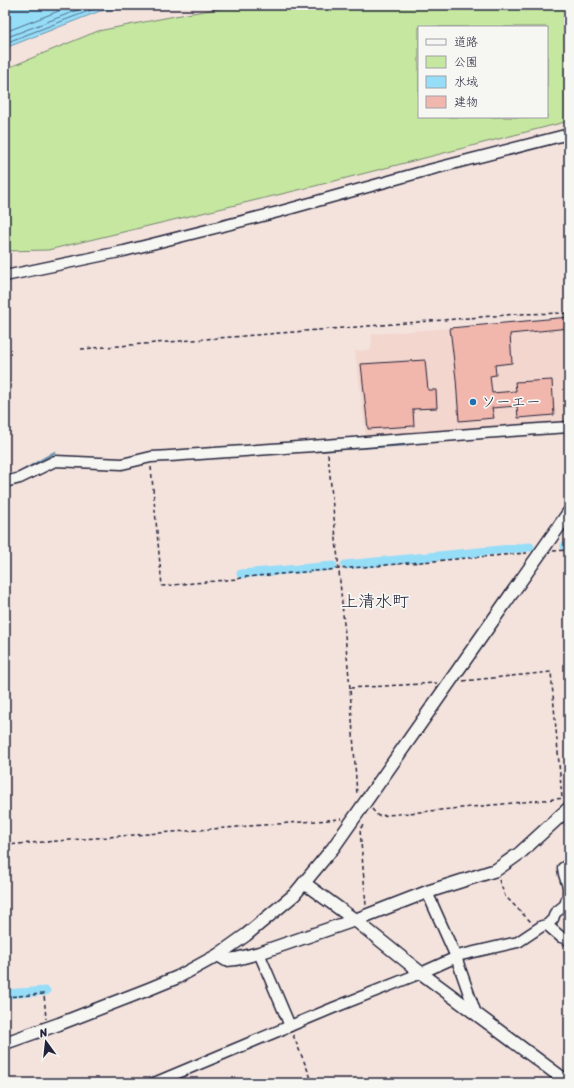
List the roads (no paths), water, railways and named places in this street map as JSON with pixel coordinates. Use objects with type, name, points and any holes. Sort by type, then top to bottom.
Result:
[{"type":"street","points":[[5,276],[124,251],[278,212],[425,171],[569,134]]},
{"type":"street","points":[[5,482],[20,478],[55,461],[122,464],[151,457],[327,446],[488,432],[569,427]]},
{"type":"street","points":[[5,1043],[47,1029],[178,977],[218,955],[246,935],[294,895],[334,848],[569,512]]},
{"type":"street","points":[[218,955],[226,960],[259,953],[367,916],[427,892],[496,870],[520,853],[566,803]]},
{"type":"street","points":[[154,1083],[421,973],[456,957],[518,942],[547,924],[565,905],[568,895],[568,887],[563,868],[569,864]]},
{"type":"street","points":[[304,883],[355,920],[421,973],[569,1083]]},
{"type":"street","points":[[427,892],[456,957],[476,1014]]},
{"type":"street","points":[[547,924],[561,937],[569,940]]},
{"type":"street","points":[[259,953],[290,1026]]},
{"type":"water","points":[[5,5],[153,5],[100,11],[5,48]]},
{"type":"waterway","points":[[339,449],[407,445]]},
{"type":"waterway","points":[[17,474],[55,452]]},
{"type":"waterway","points":[[345,565],[530,547]]},
{"type":"waterway","points":[[241,574],[333,566]]},
{"type":"waterway","points":[[5,994],[46,991]]},
{"type":"place","name":"ソーエー","points":[[473,402]]},
{"type":"district","name":"上清水町","points":[[375,601]]}]
